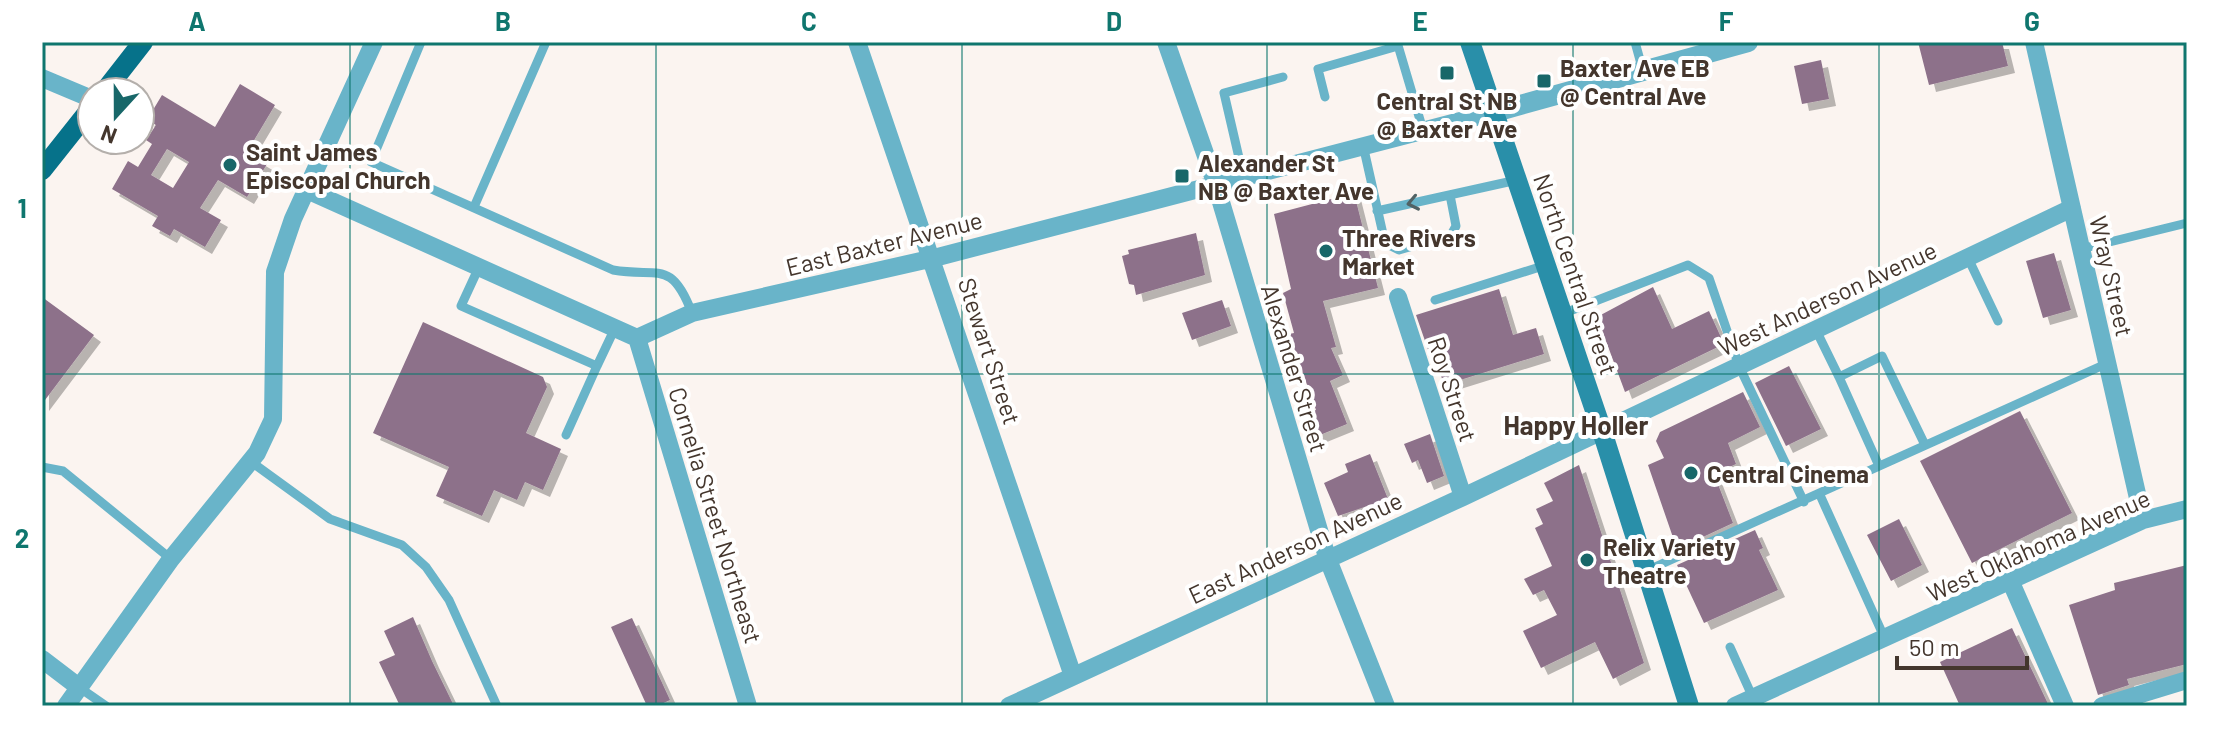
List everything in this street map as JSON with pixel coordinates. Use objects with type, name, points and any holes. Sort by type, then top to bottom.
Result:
[{"type":"main road","points":[[116,76],[143,42]]},
{"type":"main road","name":"North Central Street","points":[[1470,42],[1602,431],[1689,706]]},
{"type":"main road","points":[[42,170],[76,127]]},
{"type":"street","points":[[66,706],[171,559],[254,457],[273,419],[275,272],[307,190],[374,42]]},
{"type":"street","name":"Stewart Street","points":[[857,42],[934,258],[1073,676]]},
{"type":"street","name":"Alexander Street","points":[[1166,42],[1215,182],[1327,557],[1381,704]]},
{"type":"street","points":[[1495,112],[1748,42]]},
{"type":"street","name":"Wray Street","points":[[2034,42],[2143,520]]},
{"type":"street","points":[[42,78],[76,92]]},
{"type":"street","name":"East Baxter Avenue","points":[[637,338],[692,313],[934,258],[1215,182],[1495,112]]},
{"type":"street","points":[[307,190],[637,338]]},
{"type":"street","name":"West Anderson Avenue","points":[[1602,431],[2072,208]]},
{"type":"street","name":"Roy Street","points":[[1398,297],[1463,497]]},
{"type":"street","name":"Cornelia Street Northeast","points":[[637,338],[748,706]]},
{"type":"street","name":"East Anderson Avenue","points":[[1009,706],[1602,431]]},
{"type":"street","name":"West Oklahoma Avenue","points":[[1735,706],[2143,520],[2187,509]]},
{"type":"street","points":[[2010,580],[2065,706]]},
{"type":"street","points":[[42,659],[80,688]]},
{"type":"street","points":[[2102,706],[2187,680]]},
{"type":"lane","points":[[421,42],[371,162],[613,270],[649,270],[668,275],[683,290],[692,313]]},
{"type":"lane","points":[[474,207],[546,42]]},
{"type":"lane","points":[[1635,42],[1643,71]]},
{"type":"lane","points":[[1325,97],[1318,69],[1397,44],[1423,130]]},
{"type":"lane","points":[[1243,175],[1224,93],[1283,77]]},
{"type":"lane","points":[[1363,145],[1385,243],[1399,250],[1451,235],[1456,226],[1450,195]]},
{"type":"lane","points":[[1377,211],[1517,180]]},
{"type":"lane","points":[[2081,249],[2187,223]]},
{"type":"lane","points":[[1968,258],[1998,321]]},
{"type":"lane","points":[[1435,300],[1546,265]]},
{"type":"lane","points":[[1562,314],[1688,265],[1709,278],[1739,366],[1804,502]]},
{"type":"lane","points":[[479,267],[461,306],[597,366]]},
{"type":"lane","points":[[566,435],[615,328]]},
{"type":"lane","points":[[1816,330],[1879,466]]},
{"type":"lane","points":[[1839,377],[1882,356],[1925,445]]},
{"type":"lane","points":[[1646,571],[2108,363]]},
{"type":"lane","points":[[254,457],[330,519],[388,539],[412,553],[449,600],[497,706]]},
{"type":"lane","points":[[42,467],[63,471],[171,559]]},
{"type":"lane","points":[[1820,495],[1885,639]]},
{"type":"lane","points":[[1730,647],[1753,698]]},
{"type":"lane","points":[[80,688],[106,706]]},
{"type":"building","points":[[1918,42],[2002,42],[2008,66],[1929,85]]},
{"type":"building","points":[[1821,60],[1829,99],[1802,104],[1794,66]]},
{"type":"building","name":"Saint James Episcopal Church","points":[[240,84],[275,105],[247,152],[267,164],[247,197],[218,180],[200,208],[221,220],[205,247],[174,229],[170,236],[152,226],[158,216],[112,189],[128,161],[138,167],[145,156],[156,156],[156,105],[162,95],[215,127]],"holes":[[[167,149],[189,162],[173,188],[151,175]]]},
{"type":"building","name":"Three Rivers Market","points":[[1354,193],[1378,288],[1323,301],[1336,347],[1331,348],[1343,375],[1330,381],[1347,424],[1315,437],[1306,414],[1316,410],[1289,334],[1294,333],[1283,293],[1291,289],[1274,214]]},
{"type":"building","points":[[1196,233],[1205,275],[1136,295],[1134,285],[1129,284],[1122,256],[1129,254],[1128,250]]},
{"type":"building","points":[[2054,253],[2071,310],[2043,318],[2026,261]]},
{"type":"building","points":[[1653,287],[1672,329],[1709,311],[1724,344],[1625,392],[1597,317]]},
{"type":"building","points":[[1499,289],[1513,335],[1536,328],[1544,354],[1444,385],[1416,315]]},
{"type":"building","points":[[42,297],[94,335],[42,404]]},
{"type":"building","points":[[1222,300],[1231,326],[1192,340],[1182,313]]},
{"type":"building","points":[[423,322],[543,377],[547,387],[526,433],[561,449],[543,490],[525,482],[517,500],[494,490],[482,516],[436,496],[449,467],[373,433]]},
{"type":"building","points":[[1789,366],[1821,429],[1786,446],[1755,383]]},
{"type":"building","points":[[1743,392],[1760,427],[1728,443],[1736,464],[1714,474],[1733,523],[1677,549],[1648,465],[1664,458],[1656,441],[1660,432]]},
{"type":"building","points":[[2020,411],[2072,513],[1972,563],[1920,461]]},
{"type":"building","points":[[1430,434],[1444,476],[1427,483],[1418,460],[1412,463],[1404,444]]},
{"type":"building","points":[[1370,454],[1388,499],[1338,516],[1324,483],[1348,472],[1345,464]]},
{"type":"building","points":[[1579,465],[1644,663],[1613,679],[1595,642],[1541,668],[1523,631],[1557,615],[1544,590],[1533,595],[1524,579],[1552,566],[1535,528],[1543,524],[1536,509],[1553,501],[1544,483]]},
{"type":"building","points":[[1899,519],[1922,565],[1891,581],[1867,535]]},
{"type":"building","points":[[1755,530],[1763,548],[1759,550],[1778,590],[1704,623],[1677,565]]},
{"type":"building","points":[[2187,565],[2187,664],[2127,679],[2129,685],[2098,695],[2069,605],[2115,590],[2114,583]]},
{"type":"building","points":[[413,617],[454,706],[400,706],[379,662],[395,655],[384,631]]},
{"type":"building","points":[[632,618],[670,700],[657,706],[647,706],[611,627]]},
{"type":"building","points":[[2012,628],[2049,706],[1960,706],[1940,662]]},
{"type":"place","name":"Central St NB @ Baxter Ave","points":[[1447,73]]},
{"type":"place","name":"Baxter Ave EB @ Central Ave","points":[[1544,81]]},
{"type":"place","name":"Saint James Episcopal Church","points":[[230,165]]},
{"type":"place","name":"Alexander St NB @ Baxter Ave","points":[[1182,176]]},
{"type":"place","name":"Three Rivers Market","points":[[1326,251]]},
{"type":"place","name":"Central Cinema","points":[[1691,473]]},
{"type":"place","name":"Relix Variety Theatre","points":[[1587,560]]},
{"type":"district","name":"Happy Holler","points":[[1576,424]]}]
